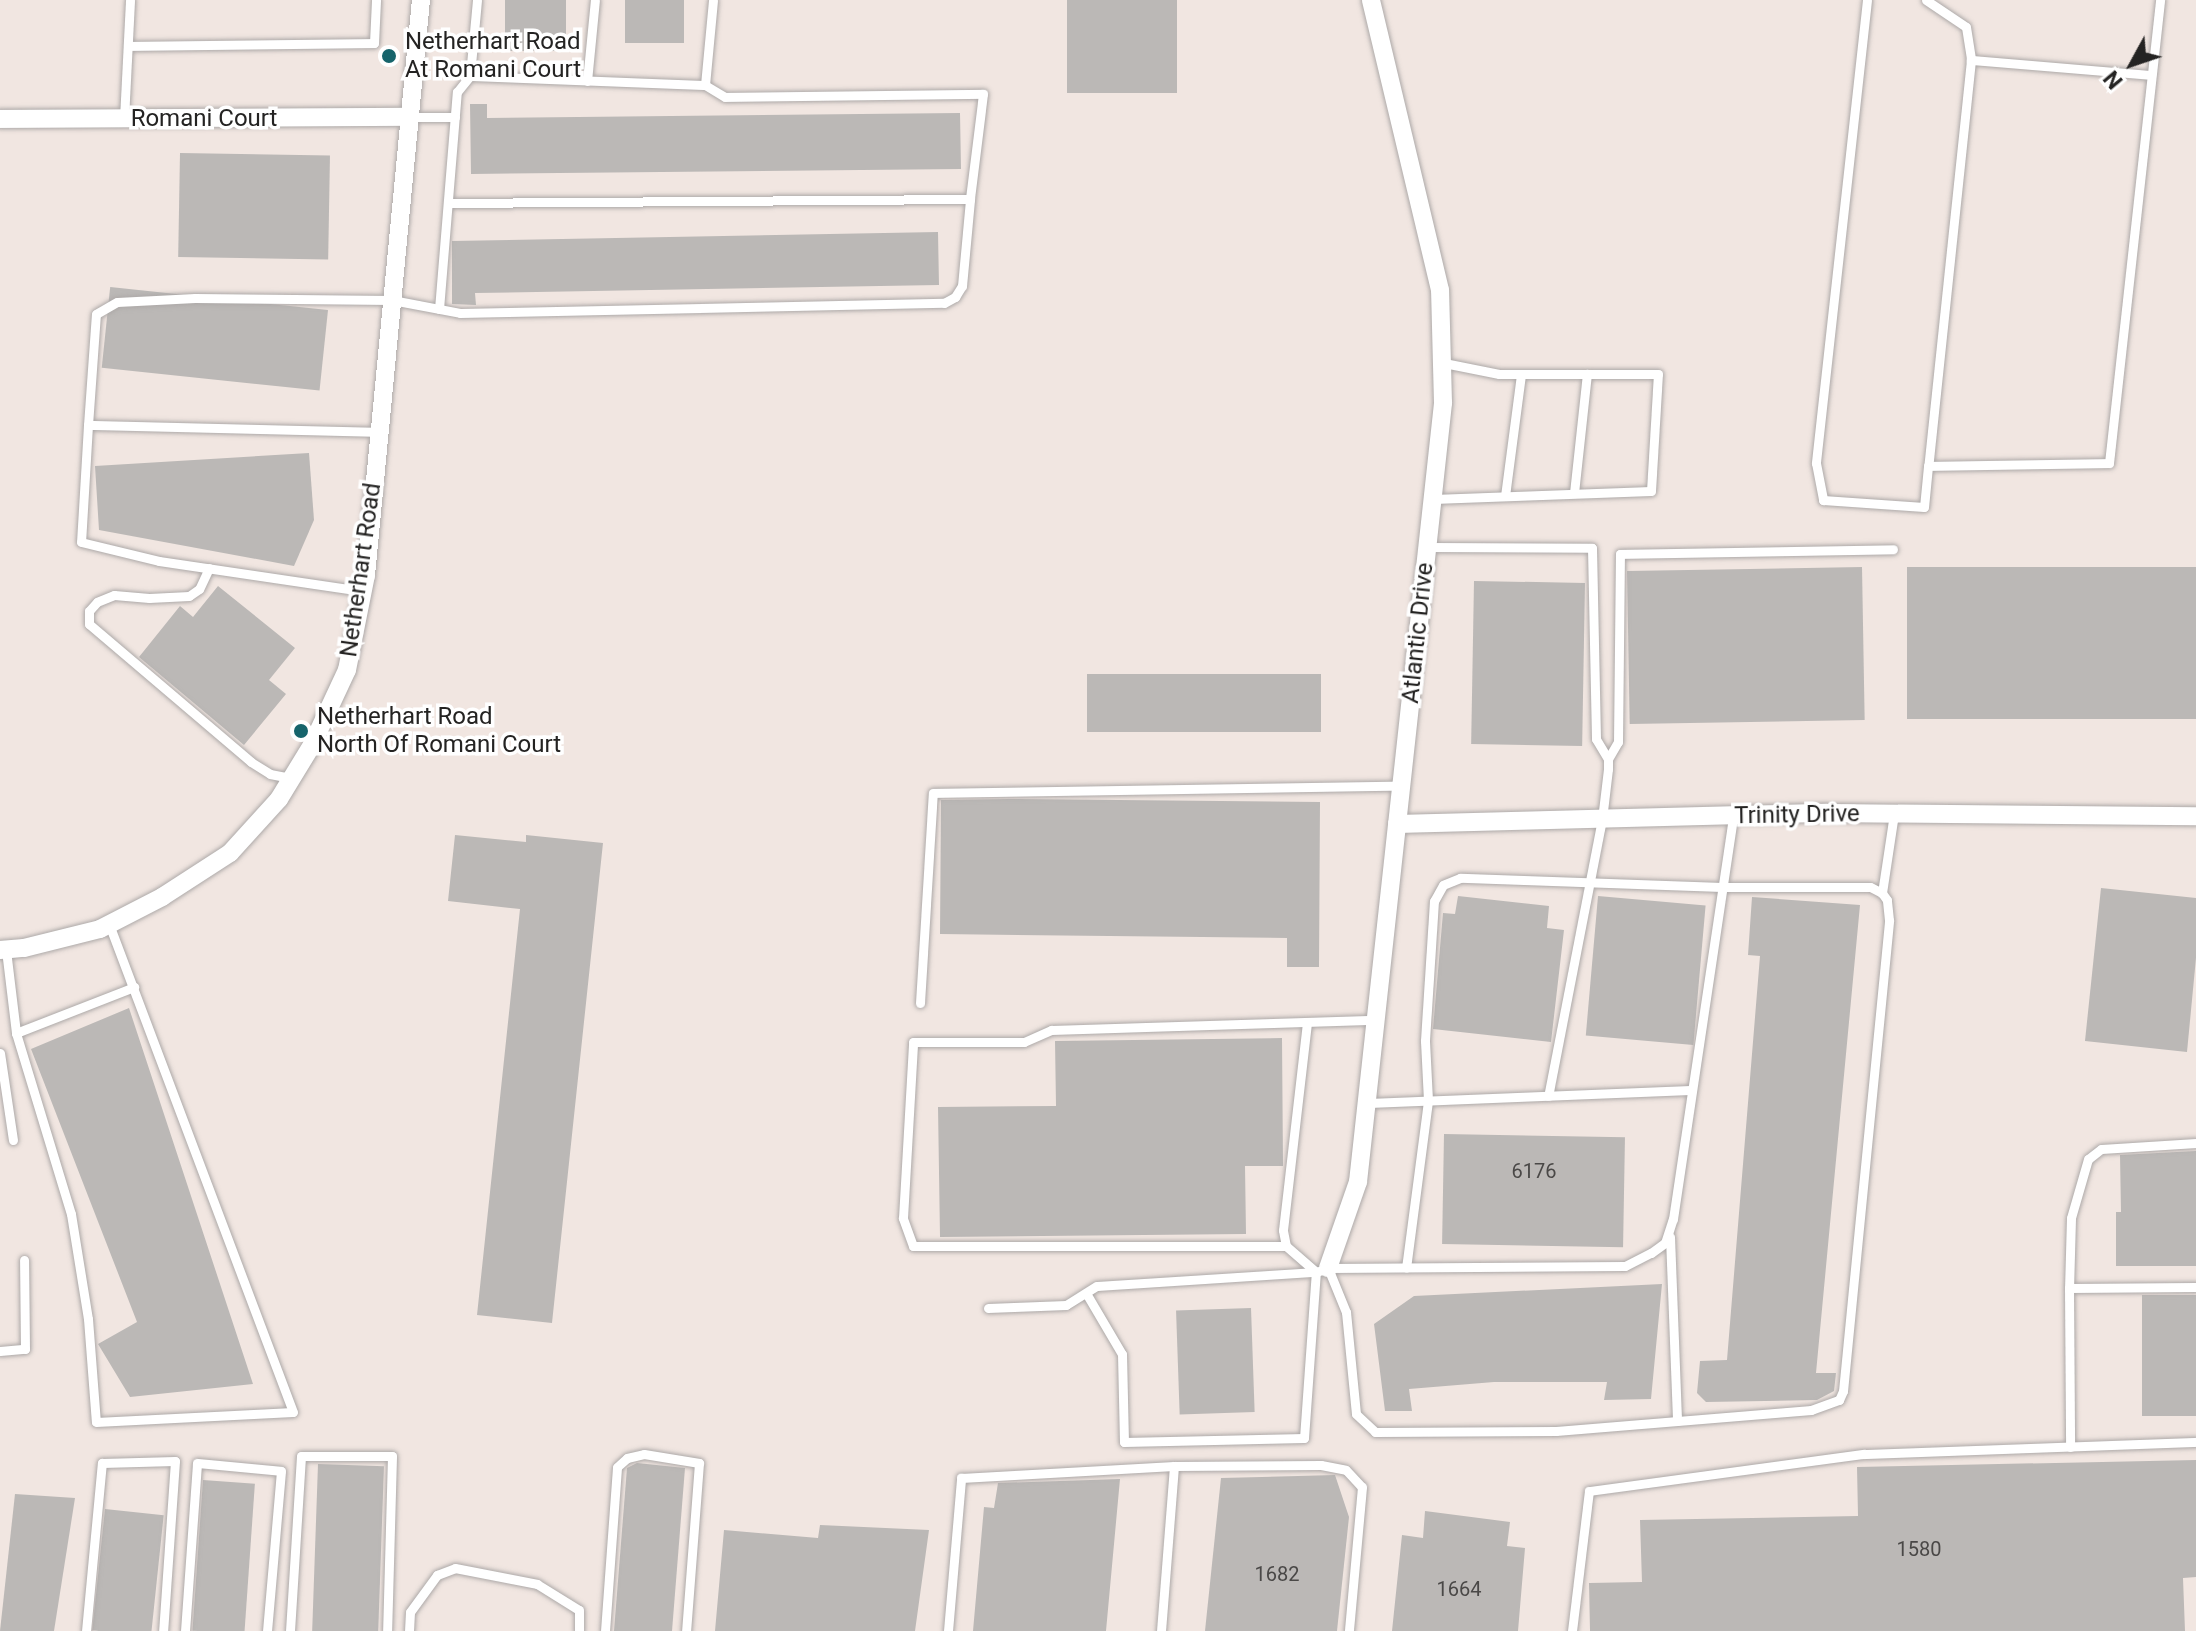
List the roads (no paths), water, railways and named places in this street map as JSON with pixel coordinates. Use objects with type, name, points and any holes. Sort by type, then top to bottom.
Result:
[{"type":"street","name":"Netherhart Road","points":[[3,950],[39,944],[109,924],[162,897],[230,853],[279,799],[312,745],[347,670],[362,591],[421,0]]},
{"type":"street","name":"Atlantic Drive","points":[[1322,1270],[1358,1182],[1428,547],[1444,363],[1437,275],[1371,0]]},
{"type":"street","name":"Romani Court","points":[[0,119],[409,117]]},
{"type":"street","name":"Trinity Drive","points":[[1397,824],[1894,814],[2196,816]]},
{"type":"lane","points":[[124,119],[130,0]]},
{"type":"lane","points":[[128,46],[374,43],[376,0]]},
{"type":"lane","points":[[439,309],[457,92],[470,76],[477,0]]},
{"type":"lane","points":[[587,81],[595,0]]},
{"type":"lane","points":[[705,85],[713,0]]},
{"type":"lane","points":[[1867,0],[1816,463],[1823,500],[1924,507],[1971,60],[1966,27],[1926,0]]},
{"type":"lane","points":[[1928,466],[2109,463],[2160,0]]},
{"type":"lane","points":[[1971,60],[2151,75]]},
{"type":"lane","points":[[362,591],[209,568],[81,542],[96,314],[117,302],[195,298],[392,300],[460,313],[944,303],[955,297],[962,286],[983,94],[725,97],[705,85],[470,76]]},
{"type":"lane","points":[[409,117],[455,117]]},
{"type":"lane","points":[[448,203],[970,199]]},
{"type":"lane","points":[[1433,499],[1651,491],[1658,374],[1521,374],[1444,363]]},
{"type":"lane","points":[[1505,496],[1521,374]]},
{"type":"lane","points":[[1574,493],[1587,374]]},
{"type":"lane","points":[[88,425],[379,432]]},
{"type":"lane","points":[[1428,547],[1592,548],[1596,739],[1608,759]]},
{"type":"lane","points":[[1548,1096],[1602,819],[1608,759],[1618,742],[1620,554],[1893,549]]},
{"type":"lane","points":[[209,568],[199,589],[189,596],[149,598],[114,595],[97,602],[89,611],[89,624],[251,762],[270,774],[291,778]]},
{"type":"lane","points":[[920,1003],[933,793],[1402,786]]},
{"type":"lane","points":[[1882,893],[1894,814]]},
{"type":"lane","points":[[988,1308],[1066,1305],[1097,1286],[1322,1270],[1625,1266],[1665,1243],[1670,1229],[1733,816]]},
{"type":"lane","points":[[1376,1020],[1051,1030],[1024,1042],[913,1042],[903,1218],[913,1246],[1286,1246],[1322,1270],[1346,1312],[1356,1414],[1375,1432],[1556,1431],[1819,1409],[1839,1400],[1843,1391],[1889,920],[1887,900],[1882,893],[1870,887],[1722,887],[1460,878],[1443,885],[1434,901],[1425,1041],[1428,1101],[1406,1268]]},
{"type":"lane","points":[[3,950],[16,1033],[71,1214],[88,1319],[96,1422],[293,1412],[109,924]]},
{"type":"lane","points":[[16,1033],[134,987]]},
{"type":"lane","points":[[1286,1246],[1283,1230],[1307,1022]]},
{"type":"lane","points":[[0,1053],[13,1140]]},
{"type":"lane","points":[[1367,1103],[1692,1090]]},
{"type":"lane","points":[[2070,1447],[2071,1218],[2088,1159],[2101,1149],[2196,1143]]},
{"type":"lane","points":[[1670,1229],[1677,1421]]},
{"type":"lane","points":[[0,1351],[25,1349],[24,1260]]},
{"type":"lane","points":[[1086,1293],[1122,1354],[1124,1442],[1304,1438],[1322,1270]]},
{"type":"lane","points":[[2069,1288],[2196,1287]]},
{"type":"lane","points":[[1572,1631],[1589,1491],[1864,1454],[2196,1442]]},
{"type":"lane","points":[[605,1631],[617,1467],[627,1458],[644,1454],[699,1463],[686,1631]]},
{"type":"lane","points":[[290,1631],[301,1456],[392,1456],[387,1631]]},
{"type":"lane","points":[[86,1631],[102,1463],[175,1461],[163,1631]]},
{"type":"lane","points":[[185,1631],[197,1463],[281,1471],[267,1631]]},
{"type":"lane","points":[[948,1631],[961,1478],[1174,1466],[1321,1465],[1346,1470],[1362,1487],[1349,1631]]},
{"type":"lane","points":[[1161,1631],[1174,1466]]},
{"type":"lane","points":[[409,1631],[410,1612],[437,1575],[455,1568],[537,1584],[579,1610],[579,1631]]},
{"type":"place","name":"Netherhart Road At Romani Court","points":[[389,56]]},
{"type":"place","name":"Netherhart Road North Of Romani Court","points":[[301,731]]}]
